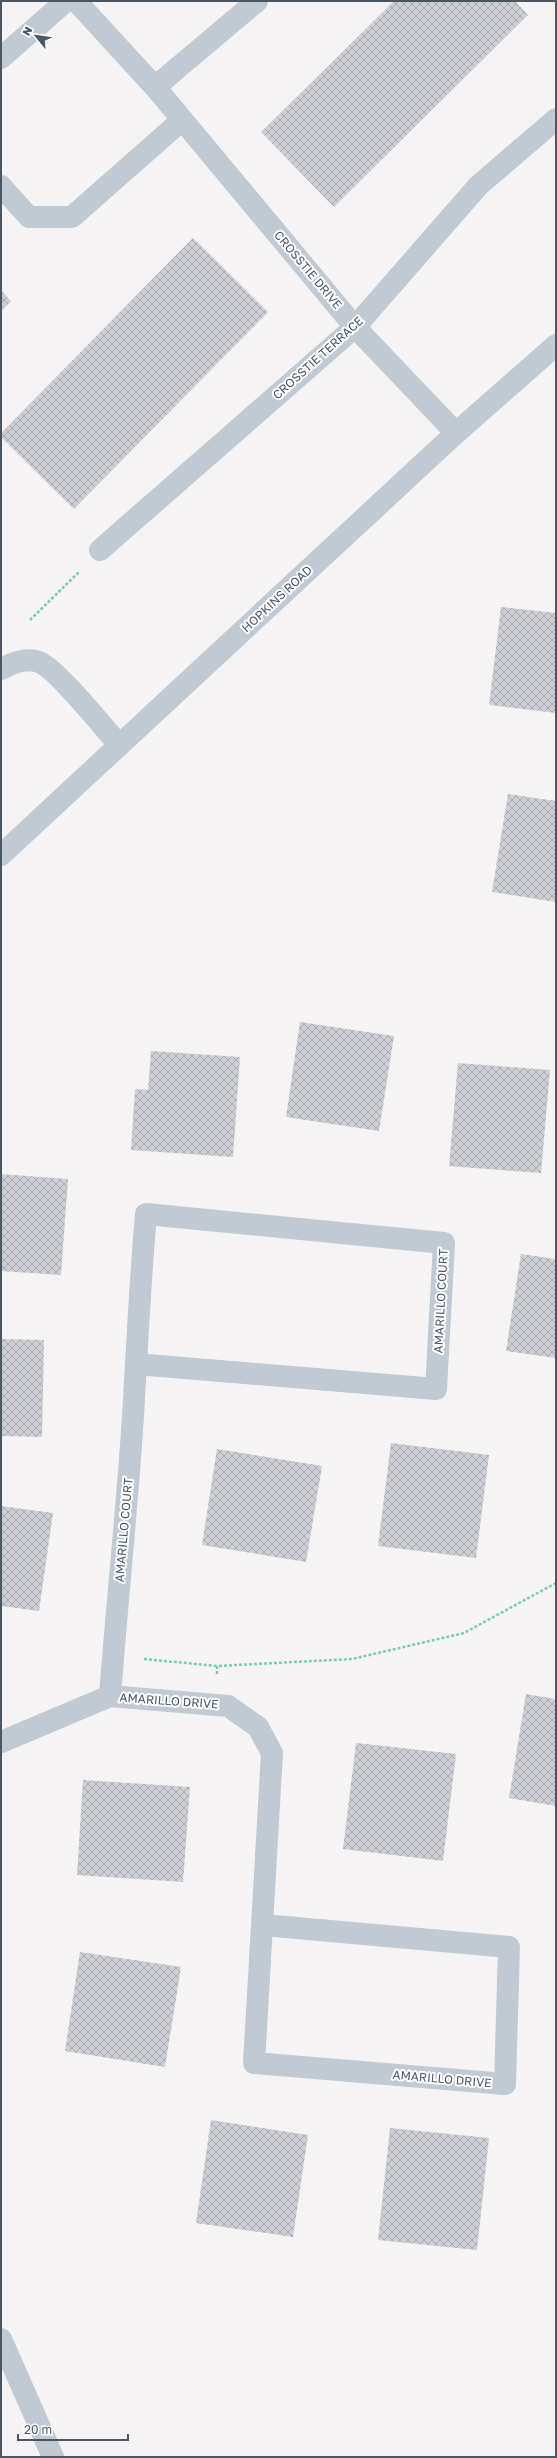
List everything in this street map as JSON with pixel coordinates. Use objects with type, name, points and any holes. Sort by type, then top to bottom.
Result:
[{"type":"street","points":[[1,58],[66,1]]},
{"type":"street","name":"CROSSTIE DRIVE","points":[[76,1],[155,87],[355,327],[456,433]]},
{"type":"street","points":[[155,87],[257,1]]},
{"type":"street","name":"CROSSTIE TERRACE","points":[[100,550],[355,327],[479,185],[556,119]]},
{"type":"street","points":[[1,186],[29,217],[72,217],[182,120]]},
{"type":"street","name":"HOPKINS ROAD","points":[[1,856],[456,433],[556,345]]},
{"type":"street","points":[[1,669],[16,661],[39,662],[60,679],[119,745]]},
{"type":"street","name":"AMARILLO COURT","points":[[110,1696],[146,1214],[444,1243],[436,1388],[136,1364]]},
{"type":"street","name":"AMARILLO DRIVE","points":[[1,1742],[110,1696],[228,1706],[258,1727],[272,1753],[254,2063],[505,2084],[509,1947],[263,1925]]},
{"type":"street","points":[[1,2339],[53,2457]]},
{"type":"path","points":[[30,620],[100,550]]},
{"type":"path","points":[[113,1655],[217,1666],[352,1659],[464,1633],[556,1583]]},
{"type":"path","points":[[214,1704],[217,1666]]},
{"type":"building","points":[[394,1],[515,1],[528,15],[334,207],[261,132]]},
{"type":"building","points":[[193,238],[268,312],[74,509],[1,437],[1,433]]},
{"type":"building","points":[[1,290],[11,301],[1,311]]},
{"type":"building","points":[[501,607],[556,613],[556,713],[489,705]]},
{"type":"building","points":[[508,794],[556,801],[556,902],[492,892]]},
{"type":"building","points":[[300,1022],[394,1036],[379,1131],[286,1117]]},
{"type":"building","points":[[151,1051],[240,1057],[233,1157],[131,1150],[135,1089],[148,1090]]},
{"type":"building","points":[[458,1063],[550,1070],[541,1173],[449,1166]]},
{"type":"building","points":[[1,1174],[68,1179],[61,1275],[1,1271]]},
{"type":"building","points":[[521,1254],[556,1259],[556,1358],[506,1351]]},
{"type":"building","points":[[1,1339],[44,1340],[42,1437],[1,1436]]},
{"type":"building","points":[[391,1443],[489,1455],[476,1558],[378,1546]]},
{"type":"building","points":[[217,1449],[322,1466],[306,1562],[202,1545]]},
{"type":"building","points":[[1,1506],[53,1513],[39,1611],[1,1606]]},
{"type":"building","points":[[526,1694],[556,1699],[556,1806],[509,1798]]},
{"type":"building","points":[[356,1743],[456,1754],[443,1861],[343,1849]]},
{"type":"building","points":[[83,1780],[190,1787],[183,1882],[77,1875]]},
{"type":"building","points":[[80,1952],[181,1967],[165,2067],[65,2051]]},
{"type":"building","points":[[211,2120],[308,2135],[293,2237],[196,2223]]},
{"type":"building","points":[[390,2128],[489,2138],[477,2250],[378,2240]]}]
